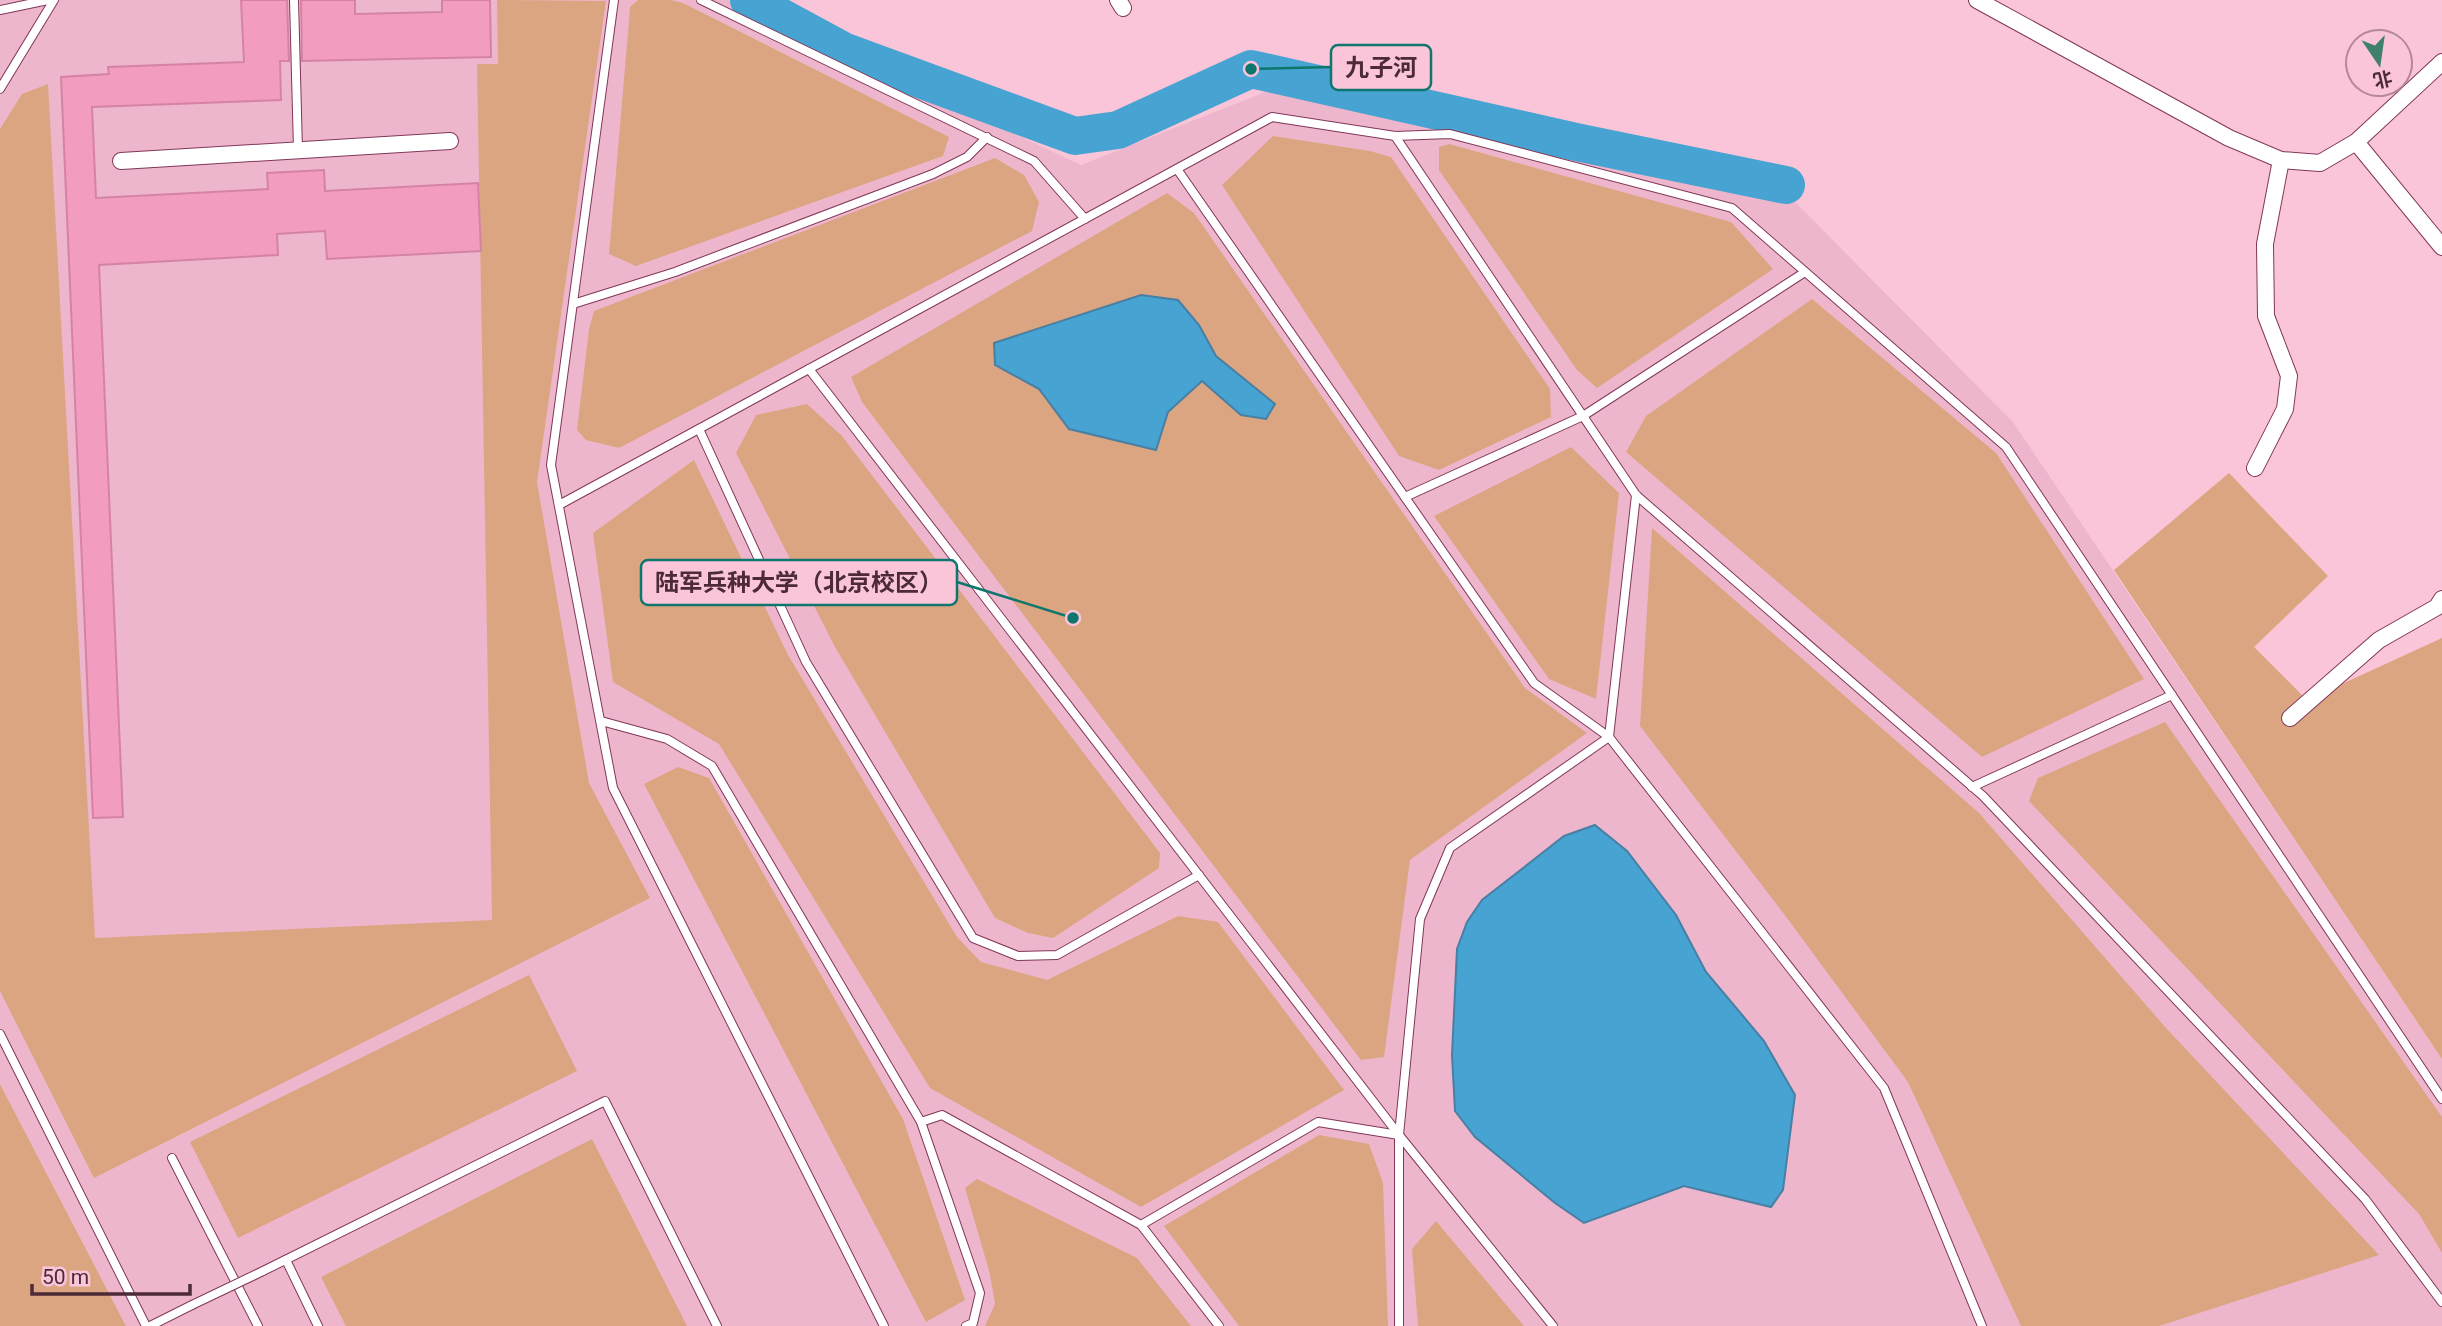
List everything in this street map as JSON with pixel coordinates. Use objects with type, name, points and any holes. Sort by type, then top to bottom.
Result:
[{"type":"street","points":[[1977,0],[2229,138],[2281,160],[2320,163],[2356,142],[2442,62]]},
{"type":"street","points":[[121,161],[450,141]]},
{"type":"street","points":[[2356,142],[2442,247]]},
{"type":"street","points":[[2255,468],[2285,409],[2289,376],[2266,316],[2265,244],[2281,160]]},
{"type":"street","points":[[2290,718],[2379,640],[2437,607],[2442,600]]},
{"type":"lane","points":[[0,10],[48,0]]},
{"type":"lane","points":[[0,89],[54,0]]},
{"type":"lane","points":[[294,0],[298,150]]},
{"type":"lane","points":[[614,0],[551,465],[613,788],[884,1326]]},
{"type":"lane","points":[[701,0],[1034,161],[1084,219]]},
{"type":"lane","points":[[559,505],[1272,117],[1395,136],[1450,134],[1732,208],[2006,447],[2442,1099]]},
{"type":"lane","points":[[1395,136],[1636,495],[1972,787],[2365,1199],[2442,1302]]},
{"type":"lane","points":[[573,304],[675,272],[933,174],[967,157],[987,137]]},
{"type":"lane","points":[[1177,169],[1534,683],[1609,737],[1884,1088],[1982,1326]]},
{"type":"lane","points":[[1405,497],[1583,416],[1805,272]]},
{"type":"lane","points":[[809,369],[1399,1135],[1553,1326]]},
{"type":"lane","points":[[699,429],[806,662],[973,937],[1018,956],[1058,955],[1199,875]]},
{"type":"lane","points":[[1399,1326],[1399,1135],[1420,919],[1450,848],[1609,737],[1636,495]]},
{"type":"lane","points":[[1972,787],[2172,695]]},
{"type":"lane","points":[[601,721],[667,739],[712,766],[921,1122],[979,1293],[973,1323],[966,1326]]},
{"type":"lane","points":[[0,1034],[148,1326],[605,1101],[717,1326]]},
{"type":"lane","points":[[921,1122],[942,1115],[1141,1225],[1219,1326]]},
{"type":"lane","points":[[1141,1225],[1318,1122],[1399,1135]]},
{"type":"lane","points":[[172,1158],[258,1326]]},
{"type":"lane","points":[[286,1260],[318,1326]]},
{"type":"shaded area","points":[[0,0],[729,0],[1081,165],[1275,88],[1791,198],[2013,422],[2442,1059],[2442,1326],[126,1326],[0,1084]]},
{"type":"shaded area","points":[[497,0],[606,1],[537,482],[589,783],[650,898],[94,1178],[0,991],[0,129],[22,94],[48,84],[95,938],[492,920],[477,64],[498,64]]},
{"type":"shaded area","points":[[638,0],[671,0],[683,3],[949,137],[943,156],[636,266],[609,254],[630,7]]},
{"type":"shaded area","points":[[1273,136],[1370,151],[1391,157],[1550,389],[1551,417],[1439,470],[1399,456],[1222,185]]},
{"type":"shaded area","points":[[1449,144],[1731,222],[1773,269],[1597,388],[1577,370],[1439,170],[1439,147]]},
{"type":"shaded area","points":[[995,158],[1024,175],[1039,202],[1032,231],[619,448],[586,440],[577,430],[589,329],[594,311]]},
{"type":"shaded area","points":[[1167,193],[1194,213],[1525,688],[1587,733],[1410,860],[1384,1057],[1361,1060],[862,402],[851,377]]},
{"type":"shaded area","points":[[1812,299],[1996,453],[2144,679],[1982,757],[1626,452],[1646,416]]},
{"type":"shaded area","points":[[807,404],[842,436],[1160,853],[1159,868],[1053,938],[1028,933],[995,918],[835,647],[736,453],[756,415]]},
{"type":"shaded area","points":[[1571,447],[1619,493],[1596,699],[1549,679],[1434,516]]},
{"type":"shaded area","points":[[694,460],[788,655],[957,937],[981,962],[1047,980],[1178,916],[1218,922],[1344,1090],[1141,1207],[930,1088],[719,744],[613,682],[593,533]]},
{"type":"shaded area","points":[[2229,473],[2328,576],[2254,647],[2307,700],[2442,638],[2442,1059],[2114,570]]},
{"type":"shaded area","points":[[1652,528],[1979,813],[2166,1028],[2379,1255],[2159,1326],[2021,1326],[1908,1082],[1640,726]]},
{"type":"shaded area","points":[[2165,722],[2442,1117],[2442,1253],[2419,1214],[2029,801],[2038,778]]},
{"type":"shaded area","points":[[678,767],[709,778],[903,1119],[965,1300],[926,1322],[644,784]]},
{"type":"shaded area","points":[[529,975],[577,1071],[238,1238],[190,1142]]},
{"type":"shaded area","points":[[0,1084],[126,1326],[0,1326]]},
{"type":"shaded area","points":[[1319,1135],[1369,1144],[1383,1183],[1388,1326],[1239,1326],[1164,1226]]},
{"type":"shaded area","points":[[592,1139],[687,1326],[346,1326],[321,1277]]},
{"type":"shaded area","points":[[977,1179],[1137,1258],[1191,1326],[985,1326],[995,1304],[990,1274],[965,1188]]},
{"type":"shaded area","points":[[1436,1221],[1524,1326],[1418,1326],[1412,1249]]},
{"type":"water","points":[[1141,295],[1178,300],[1199,325],[1216,356],[1275,404],[1266,419],[1241,415],[1202,381],[1168,412],[1156,450],[1069,429],[1039,389],[995,365],[994,343]]},
{"type":"water","points":[[1595,825],[1627,851],[1676,915],[1706,972],[1764,1041],[1795,1095],[1783,1190],[1771,1207],[1684,1186],[1584,1223],[1555,1203],[1475,1137],[1455,1111],[1452,1055],[1457,949],[1467,922],[1482,900],[1564,836]]},
{"type":"building","points":[[241,0],[287,0],[289,61],[280,61],[281,100],[92,107],[96,198],[268,189],[267,173],[324,170],[325,191],[478,183],[481,251],[327,259],[325,231],[277,234],[278,255],[99,265],[123,817],[93,818],[61,77],[109,74],[108,67],[244,62]]},
{"type":"building","points":[[301,0],[355,0],[355,14],[442,12],[442,0],[490,0],[491,57],[302,61]]},
{"type":"waterway","points":[[749,0],[843,51],[1075,136],[1118,130],[1251,69],[1576,142],[1786,185]]},
{"type":"place","name":"九子河","points":[[1251,69]]},
{"type":"place","name":"陆军兵种大学（北京校区）","points":[[1073,618]]}]
